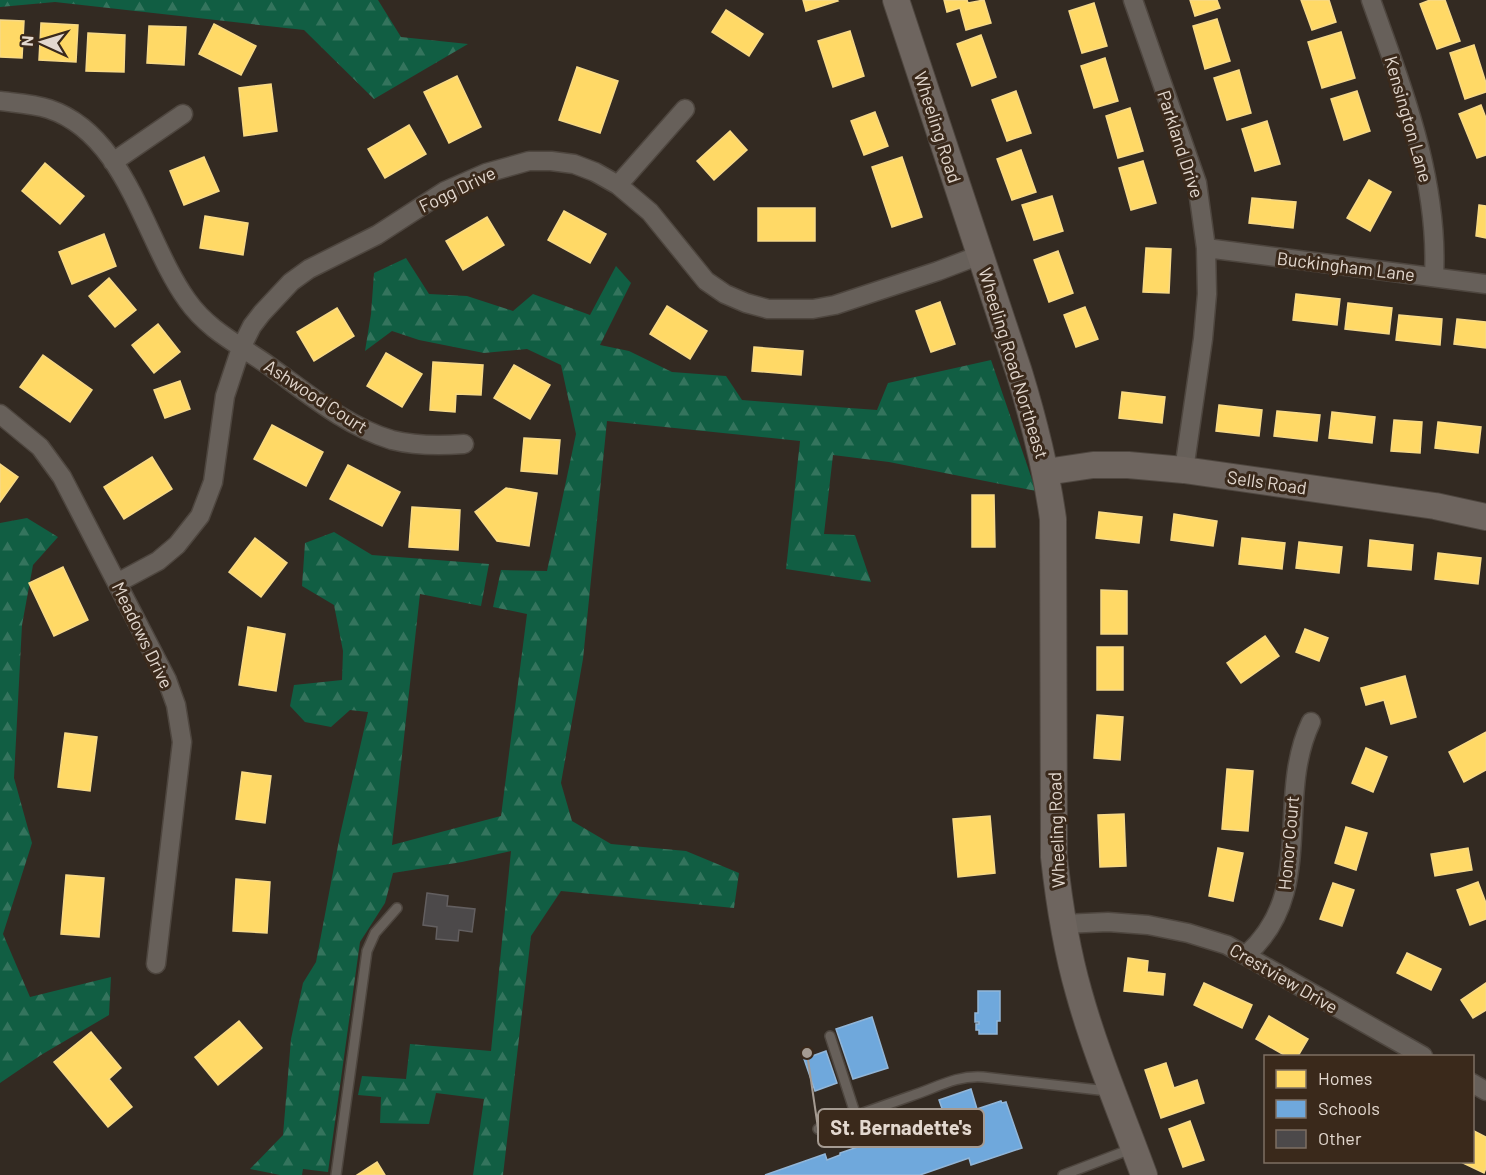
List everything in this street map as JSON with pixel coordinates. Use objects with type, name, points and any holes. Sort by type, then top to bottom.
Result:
[{"type":"street","name":"Wheeling Road","points":[[897,0],[980,255]]},
{"type":"street","name":"Parkland Drive","points":[[1134,0],[1197,183],[1206,248],[1207,294],[1203,339],[1184,470]]},
{"type":"street","name":"Kensington Lane","points":[[1371,0],[1419,141],[1429,186],[1435,231],[1434,277]]},
{"type":"street","points":[[0,101],[50,109],[69,118],[99,143],[127,184],[175,283],[188,302],[218,333],[241,348]]},
{"type":"street","points":[[618,185],[685,110]]},
{"type":"street","points":[[114,162],[183,114]]},
{"type":"street","name":"Fogg Drive","points":[[117,583],[159,561],[177,545],[200,516],[213,482],[225,396],[241,348],[252,326],[262,313],[291,282],[309,269],[376,236],[445,191],[486,172],[529,161],[551,160],[574,164],[595,172],[618,185],[650,212],[706,281],[725,294],[768,309],[813,309],[835,305],[980,255]]},
{"type":"street","name":"Buckingham Lane","points":[[1206,248],[1486,284]]},
{"type":"street","name":"Wheeling Road Northeast","points":[[980,255],[1037,429],[1046,472]]},
{"type":"street","name":"Ashwood Court","points":[[241,348],[318,401],[375,434],[418,445],[464,444]]},
{"type":"street","name":"Meadows Drive","points":[[0,414],[22,430],[52,462],[62,477],[167,680],[176,705],[182,742],[156,964]]},
{"type":"street","name":"Sells Road","points":[[1046,472],[1093,465],[1128,465],[1184,470],[1434,506],[1486,517]]},
{"type":"street","name":"Wheeling Road","points":[[1046,472],[1053,519],[1054,856],[1063,924],[1079,993],[1144,1175]]},
{"type":"street","name":"Honor Court","points":[[1246,955],[1260,942],[1273,924],[1282,903],[1291,858],[1295,772],[1303,738],[1311,722]]},
{"type":"street","name":"Crestview Drive","points":[[1063,924],[1108,922],[1148,925],[1188,933],[1227,945],[1421,1055]]},
{"type":"lane","points":[[336,1175],[367,951],[375,933],[397,908]]},
{"type":"lane","points":[[830,1036],[855,1116]]},
{"type":"lane","points":[[818,1129],[926,1091],[952,1079],[964,1077],[1114,1091]]},
{"type":"lane","points":[[1063,1175],[1134,1148]]},
{"type":"green space","points":[[0,0],[378,0],[401,37],[468,44],[374,99],[304,30],[55,2],[0,7]]},
{"type":"green space","points":[[406,258],[429,294],[467,296],[513,311],[533,294],[590,315],[616,266],[631,283],[600,345],[629,351],[672,372],[726,376],[742,400],[877,410],[888,383],[991,360],[1036,491],[889,462],[833,455],[824,534],[855,535],[871,582],[786,569],[800,441],[607,421],[583,659],[561,783],[572,821],[611,844],[686,851],[739,873],[734,908],[561,891],[531,936],[503,1175],[473,1175],[484,1099],[436,1093],[429,1124],[380,1123],[381,1097],[358,1095],[362,1076],[406,1079],[410,1044],[491,1051],[511,851],[462,862],[393,873],[385,903],[360,942],[328,1172],[303,1169],[302,1175],[280,1175],[250,1169],[283,1135],[291,1039],[303,983],[316,962],[340,835],[368,712],[350,710],[331,727],[305,722],[290,706],[294,685],[342,680],[343,651],[334,605],[302,586],[305,543],[334,532],[372,555],[489,564],[481,606],[420,594],[392,845],[501,816],[527,614],[493,607],[501,570],[547,571],[576,434],[561,365],[527,349],[484,353],[419,340],[392,331],[365,351],[374,273]]},
{"type":"green space","points":[[27,518],[58,537],[33,565],[22,625],[14,778],[32,843],[3,934],[30,997],[111,977],[109,1015],[41,1055],[0,1083],[0,523]]},
{"type":"building: Homes","points":[[803,0],[837,0],[838,1],[806,11]]},
{"type":"building: Homes","points":[[944,0],[967,0],[968,3],[984,0],[991,23],[966,30],[960,8],[947,12]]},
{"type":"building: Homes","points":[[1190,0],[1217,0],[1220,8],[1195,16]]},
{"type":"building: Homes","points":[[1301,0],[1329,0],[1336,22],[1312,30]]},
{"type":"building: Homes","points":[[1430,0],[1445,0],[1460,41],[1437,49],[1420,4]]},
{"type":"building: Homes","points":[[1094,3],[1107,46],[1082,53],[1069,11]]},
{"type":"building: Homes","points":[[726,10],[763,34],[749,56],[712,32]]},
{"type":"building: Homes","points":[[1217,19],[1230,61],[1205,69],[1193,26]]},
{"type":"building: Homes","points":[[0,20],[24,21],[22,58],[0,57]]},
{"type":"building: Homes","points":[[41,23],[78,25],[76,62],[39,60]]},
{"type":"building: Homes","points":[[214,24],[256,46],[241,75],[199,54]]},
{"type":"building: Homes","points":[[149,26],[186,27],[184,65],[147,63]]},
{"type":"building: Homes","points":[[850,31],[864,76],[833,87],[818,41]]},
{"type":"building: Homes","points":[[1341,32],[1355,78],[1322,88],[1308,42]]},
{"type":"building: Homes","points":[[88,33],[125,35],[124,72],[86,71]]},
{"type":"building: Homes","points":[[981,35],[996,77],[972,86],[957,44]]},
{"type":"building: Homes","points":[[1474,45],[1486,83],[1486,92],[1465,99],[1450,53]]},
{"type":"building: Homes","points":[[1105,58],[1118,101],[1094,108],[1081,66]]},
{"type":"building: Homes","points":[[577,67],[618,81],[600,133],[559,120]]},
{"type":"building: Homes","points":[[1239,70],[1251,113],[1227,120],[1214,78]]},
{"type":"building: Homes","points":[[457,76],[481,127],[449,143],[424,92]]},
{"type":"building: Homes","points":[[271,84],[277,131],[244,136],[239,88]]},
{"type":"building: Homes","points":[[1016,91],[1031,133],[1007,141],[992,100]]},
{"type":"building: Homes","points":[[1357,91],[1370,131],[1344,140],[1331,99]]},
{"type":"building: Homes","points":[[1481,105],[1486,118],[1486,155],[1477,158],[1459,114]]},
{"type":"building: Homes","points":[[1130,108],[1143,151],[1118,158],[1106,116]]},
{"type":"building: Homes","points":[[875,112],[888,146],[864,155],[851,121]]},
{"type":"building: Homes","points":[[1267,121],[1280,164],[1255,171],[1242,129]]},
{"type":"building: Homes","points":[[409,125],[426,154],[385,178],[368,149]]},
{"type":"building: Homes","points":[[730,131],[747,150],[714,180],[697,161]]},
{"type":"building: Homes","points":[[1021,150],[1036,192],[1012,200],[997,159]]},
{"type":"building: Homes","points":[[204,157],[219,191],[184,205],[170,171]]},
{"type":"building: Homes","points":[[902,157],[922,217],[892,227],[872,167]]},
{"type":"building: Homes","points":[[1143,161],[1156,203],[1131,210],[1119,168]]},
{"type":"building: Homes","points":[[45,163],[84,196],[60,224],[22,191]]},
{"type":"building: Homes","points":[[1369,180],[1391,192],[1370,231],[1347,218]]},
{"type":"building: Homes","points":[[1052,196],[1063,231],[1034,240],[1022,205]]},
{"type":"building: Homes","points":[[1252,198],[1296,202],[1293,228],[1249,223]]},
{"type":"building: Homes","points":[[1479,205],[1486,206],[1486,238],[1476,236]]},
{"type":"building: Homes","points":[[758,208],[815,208],[815,241],[758,241]]},
{"type":"building: Homes","points":[[564,211],[606,234],[590,263],[548,240]]},
{"type":"building: Homes","points":[[205,216],[248,223],[243,255],[200,248]]},
{"type":"building: Homes","points":[[487,217],[504,245],[463,270],[446,241]]},
{"type":"building: Homes","points":[[104,234],[116,266],[72,284],[59,252]]},
{"type":"building: Homes","points":[[1146,248],[1171,249],[1169,293],[1143,292]]},
{"type":"building: Homes","points":[[1058,251],[1073,293],[1049,302],[1034,260]]},
{"type":"building: Homes","points":[[109,278],[136,310],[115,327],[89,296]]},
{"type":"building: Homes","points":[[1296,294],[1340,299],[1337,325],[1293,320]]},
{"type":"building: Homes","points":[[940,302],[955,344],[931,352],[916,311]]},
{"type":"building: Homes","points":[[1348,303],[1392,308],[1389,334],[1345,329]]},
{"type":"building: Homes","points":[[667,306],[707,331],[690,359],[650,334]]},
{"type":"building: Homes","points":[[1085,307],[1098,339],[1076,347],[1064,315]]},
{"type":"building: Homes","points":[[337,308],[354,336],[314,361],[297,332]]},
{"type":"building: Homes","points":[[1399,315],[1442,319],[1440,345],[1396,340]]},
{"type":"building: Homes","points":[[1457,319],[1486,322],[1486,348],[1454,344]]},
{"type":"building: Homes","points":[[158,324],[180,352],[154,373],[132,345]]},
{"type":"building: Homes","points":[[754,347],[803,351],[801,375],[752,371]]},
{"type":"building: Homes","points":[[386,353],[422,374],[402,407],[367,386]]},
{"type":"building: Homes","points":[[43,355],[92,390],[70,422],[20,387]]},
{"type":"building: Homes","points":[[433,362],[483,365],[481,395],[456,394],[455,412],[430,410]]},
{"type":"building: Homes","points":[[514,365],[550,385],[530,419],[494,398]]},
{"type":"building: Homes","points":[[180,381],[190,409],[165,418],[154,390]]},
{"type":"building: Homes","points":[[1122,392],[1165,397],[1162,423],[1119,418]]},
{"type":"building: Homes","points":[[1219,405],[1262,410],[1259,436],[1216,431]]},
{"type":"building: Homes","points":[[1277,411],[1320,415],[1317,441],[1274,436]]},
{"type":"building: Homes","points":[[1332,412],[1375,417],[1372,443],[1329,438]]},
{"type":"building: Homes","points":[[1394,420],[1422,422],[1420,453],[1391,451]]},
{"type":"building: Homes","points":[[1438,422],[1481,427],[1478,453],[1435,448]]},
{"type":"building: Homes","points":[[272,425],[323,452],[306,486],[254,459]]},
{"type":"building: Homes","points":[[524,438],[560,440],[557,474],[521,471]]},
{"type":"building: Homes","points":[[152,457],[172,489],[124,519],[104,487]]},
{"type":"building: Homes","points":[[0,464],[18,477],[0,502]]},
{"type":"building: Homes","points":[[348,465],[400,492],[382,526],[330,499]]},
{"type":"building: Homes","points":[[506,488],[537,493],[529,546],[497,541],[475,512]]},
{"type":"building: Homes","points":[[972,495],[994,495],[995,547],[972,547]]},
{"type":"building: Homes","points":[[412,507],[460,510],[458,550],[409,547]]},
{"type":"building: Homes","points":[[1099,512],[1142,517],[1139,543],[1096,538]]},
{"type":"building: Homes","points":[[1174,514],[1217,521],[1213,546],[1171,540]]},
{"type":"building: Homes","points":[[255,538],[287,563],[261,597],[229,572]]},
{"type":"building: Homes","points":[[1242,538],[1285,543],[1282,569],[1239,564]]},
{"type":"building: Homes","points":[[1370,540],[1413,545],[1411,570],[1368,566]]},
{"type":"building: Homes","points":[[1299,542],[1342,547],[1339,573],[1296,568]]},
{"type":"building: Homes","points":[[1438,553],[1481,558],[1478,584],[1435,579]]},
{"type":"building: Homes","points":[[63,567],[88,620],[54,636],[29,583]]},
{"type":"building: Homes","points":[[1101,590],[1127,591],[1127,634],[1101,634]]},
{"type":"building: Homes","points":[[248,627],[285,634],[276,691],[239,685]]},
{"type":"building: Homes","points":[[1305,629],[1328,638],[1319,661],[1296,652]]},
{"type":"building: Homes","points":[[1265,636],[1279,656],[1241,683],[1227,663]]},
{"type":"building: Homes","points":[[1097,647],[1123,647],[1123,690],[1097,690]]},
{"type":"building: Homes","points":[[1405,676],[1416,717],[1391,724],[1384,700],[1366,705],[1361,688]]},
{"type":"building: Homes","points":[[1097,715],[1123,717],[1120,760],[1094,758]]},
{"type":"building: Homes","points":[[1486,732],[1486,770],[1464,782],[1449,752]]},
{"type":"building: Homes","points":[[65,733],[97,737],[90,791],[58,787]]},
{"type":"building: Homes","points":[[1366,748],[1387,757],[1373,792],[1352,783]]},
{"type":"building: Homes","points":[[1227,769],[1253,771],[1248,831],[1222,829]]},
{"type":"building: Homes","points":[[242,772],[271,776],[265,823],[236,819]]},
{"type":"building: Homes","points":[[1124,814],[1126,866],[1100,867],[1098,815]]},
{"type":"building: Homes","points":[[990,816],[995,873],[958,877],[953,819]]},
{"type":"building: Homes","points":[[1346,827],[1367,833],[1356,870],[1335,863]]},
{"type":"building: Homes","points":[[1218,848],[1243,853],[1233,901],[1209,896]]},
{"type":"building: Homes","points":[[1468,848],[1472,870],[1435,876],[1431,854]]},
{"type":"building: Homes","points":[[66,875],[104,878],[99,937],[61,934]]},
{"type":"building: Homes","points":[[236,879],[270,882],[267,933],[233,931]]},
{"type":"building: Homes","points":[[1478,882],[1486,903],[1486,919],[1470,925],[1457,890]]},
{"type":"building: Homes","points":[[1333,883],[1354,890],[1342,926],[1320,919]]},
{"type":"building: Homes","points":[[1407,953],[1441,969],[1431,990],[1397,973]]},
{"type":"building: Homes","points":[[1128,958],[1148,961],[1147,972],[1165,974],[1163,995],[1124,991]]},
{"type":"building: Homes","points":[[1204,983],[1252,1005],[1242,1028],[1194,1005]]},
{"type":"building: Homes","points":[[1486,983],[1486,1010],[1473,1018],[1461,1000]]},
{"type":"building: Homes","points":[[1269,1016],[1308,1039],[1299,1055],[1284,1055],[1256,1039]]},
{"type":"building: Homes","points":[[239,1021],[262,1048],[218,1085],[195,1057]]},
{"type":"building: Homes","points":[[91,1032],[121,1068],[109,1079],[132,1107],[108,1127],[54,1062]]},
{"type":"building: Homes","points":[[1166,1063],[1174,1088],[1197,1080],[1204,1103],[1161,1118],[1145,1070]]},
{"type":"building: Homes","points":[[1190,1121],[1204,1160],[1183,1167],[1169,1129]]},
{"type":"building: Homes","points":[[1474,1131],[1486,1137],[1484,1173],[1463,1163],[1474,1163]]},
{"type":"building: Homes","points":[[377,1162],[385,1175],[357,1175]]},
{"type":"building: Schools","points":[[978,991],[1000,991],[1000,1021],[997,1021],[997,1034],[979,1034],[979,1030],[976,1030],[976,1024],[979,1024],[975,1022],[975,1013],[978,1013]]},
{"type":"building: Schools","points":[[872,1017],[888,1068],[853,1079],[836,1029]]},
{"type":"building: Schools","points":[[826,1051],[837,1083],[815,1091],[804,1059]]},
{"type":"building: Schools","points":[[971,1089],[977,1109],[1001,1101],[1006,1102],[1022,1148],[971,1165],[969,1158],[920,1175],[765,1175],[825,1154],[827,1160],[840,1153],[945,1117],[939,1100]]},
{"type":"building: Other","points":[[427,893],[448,896],[447,906],[475,909],[472,932],[459,930],[458,941],[436,939],[437,927],[423,925]]},
{"type":"place","name":"St. Bernadette's","points":[[807,1053]]}]
